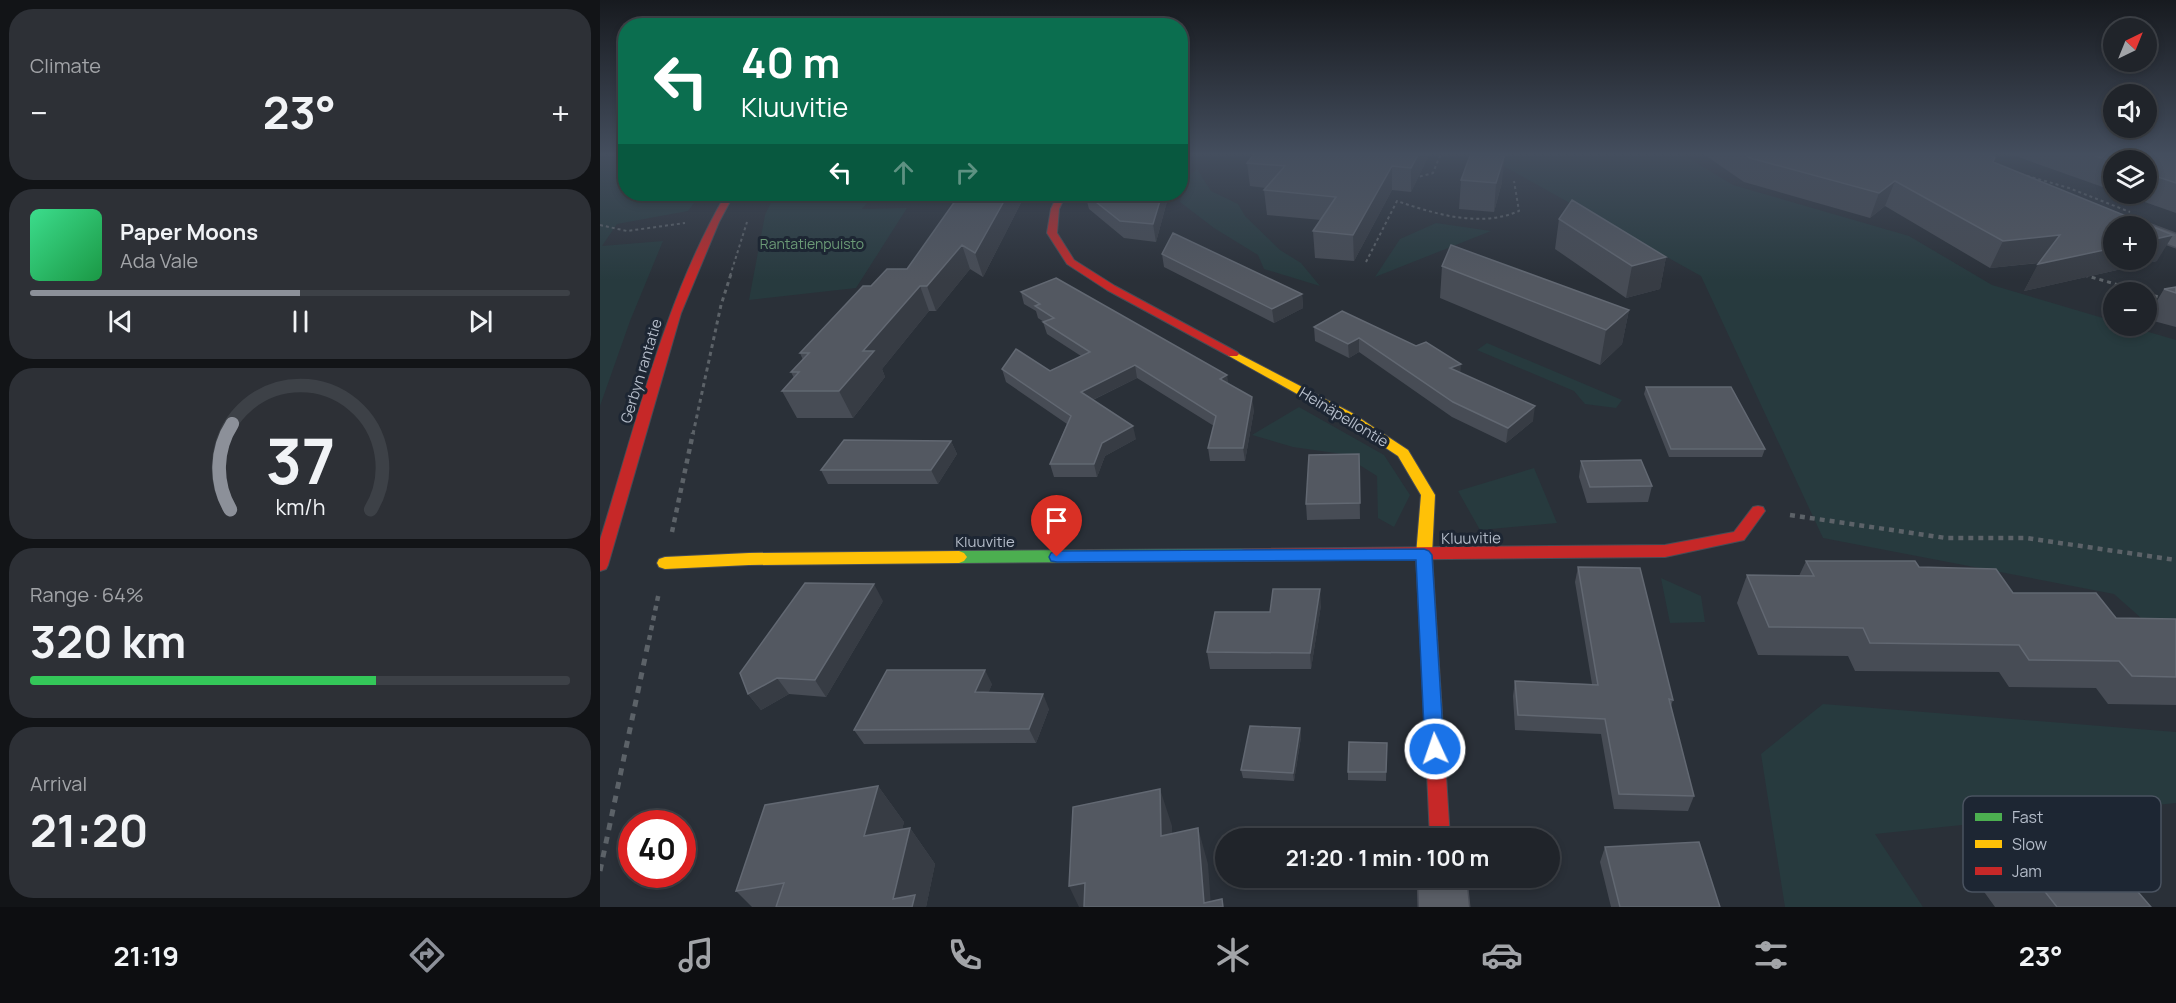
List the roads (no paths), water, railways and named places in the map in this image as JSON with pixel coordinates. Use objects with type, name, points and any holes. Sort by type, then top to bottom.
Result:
[{"type":"street","name":"Gerbyn rantatie","points":[[600,565],[676,313],[716,219],[726,201]]},
{"type":"street","name":"Heinäpellontie","points":[[1059,201],[1055,209],[1052,233],[1070,262],[1111,288],[1347,416],[1403,453],[1428,495],[1424,555],[1439,828]]},
{"type":"street","points":[[2157,232],[2176,241]]},
{"type":"street","name":"Kluuvitie","points":[[665,563],[760,559],[1424,555],[1665,551],[1739,536],[1758,510]]},
{"type":"street","points":[[1443,888],[1444,907]]},
{"type":"park label","name":"Rantatienpuisto","points":[[812,243]]}]
